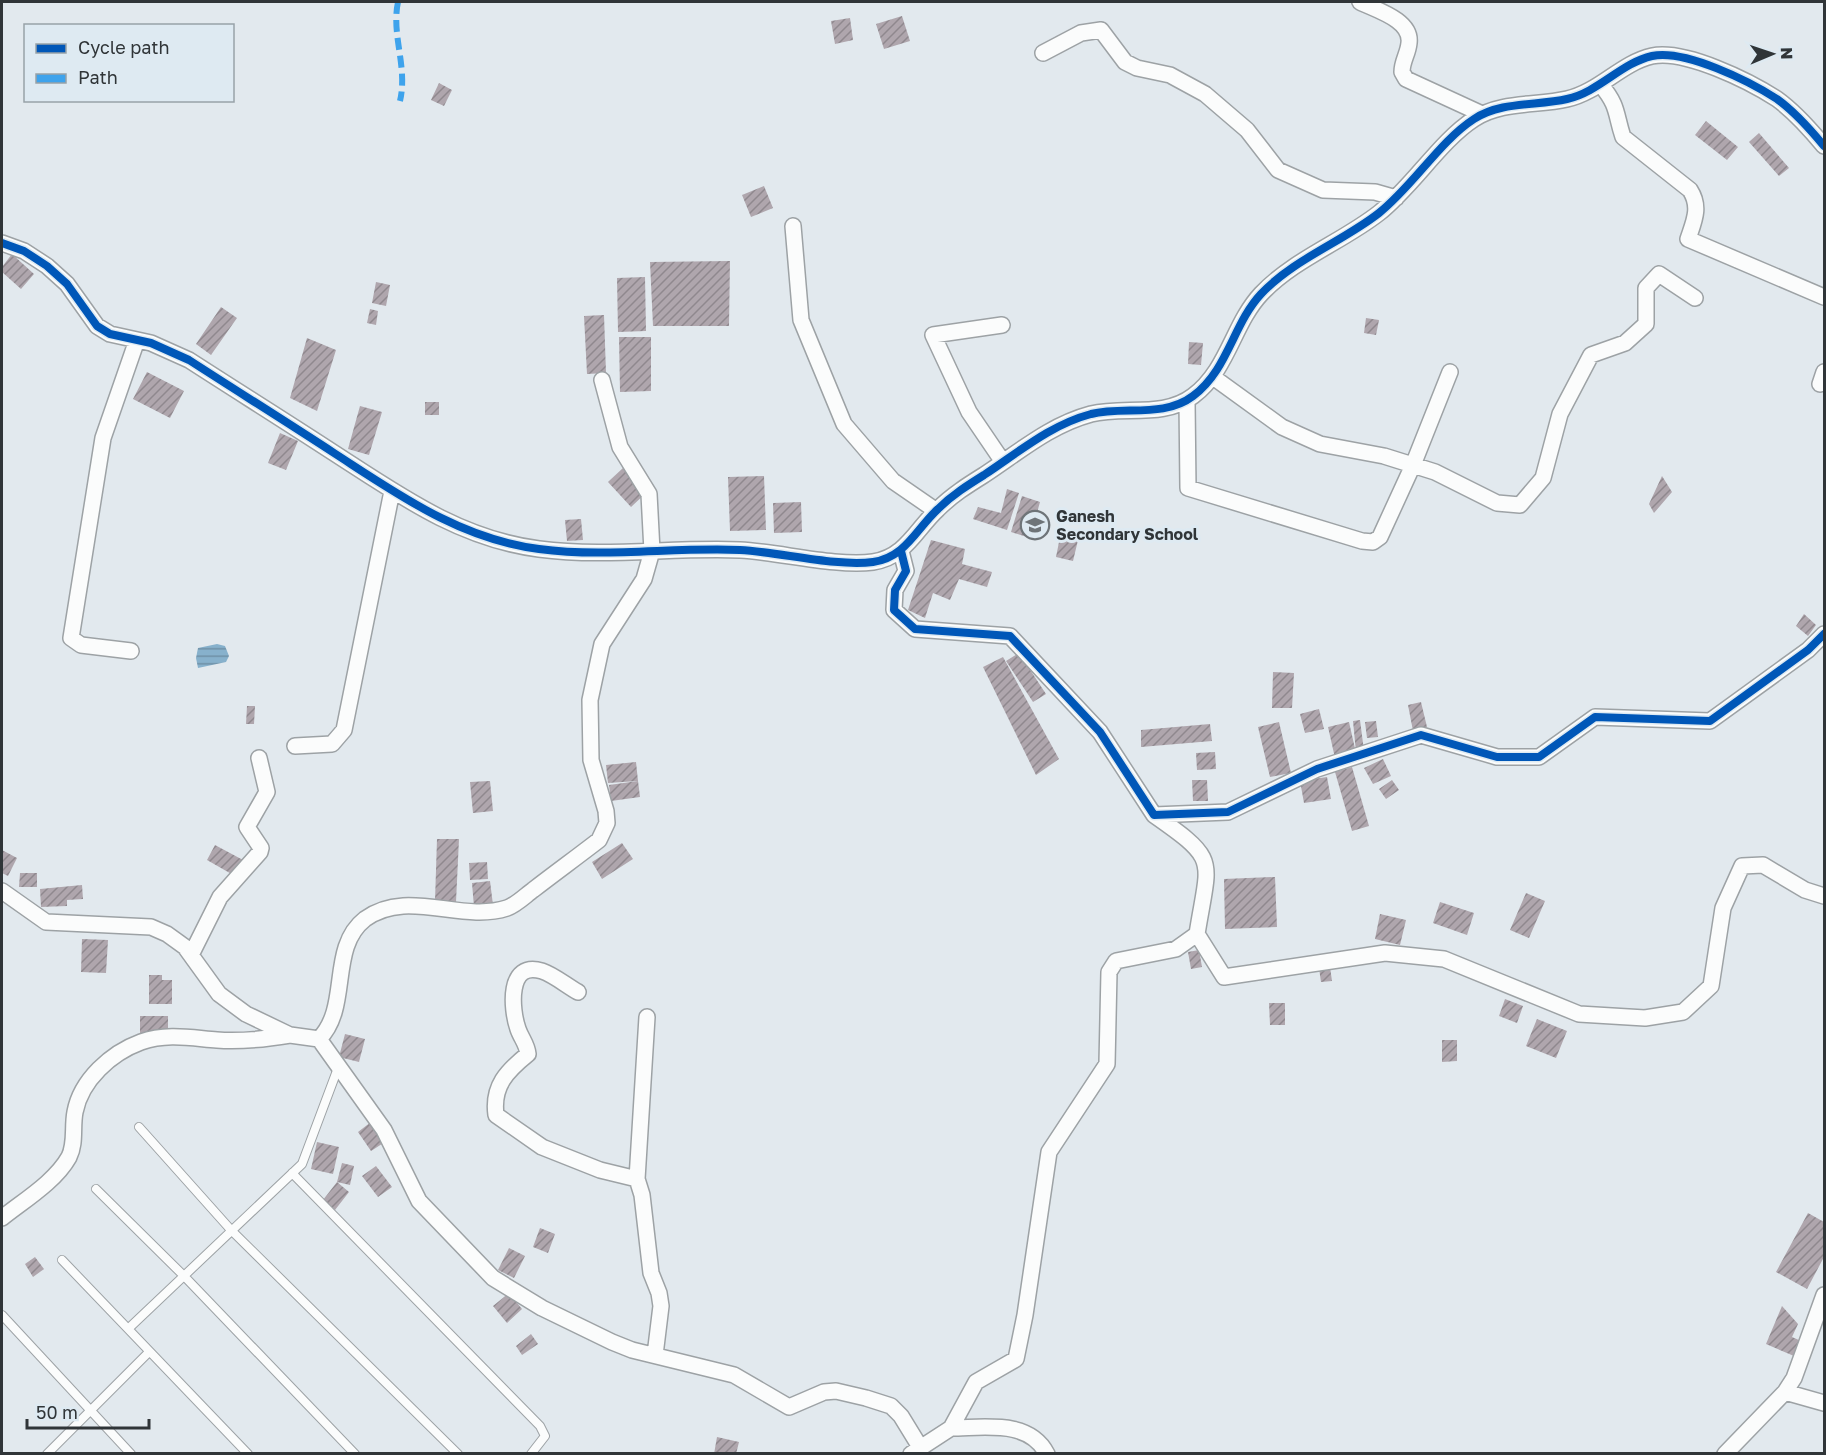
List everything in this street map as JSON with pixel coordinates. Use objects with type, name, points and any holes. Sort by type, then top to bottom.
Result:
[{"type":"street","points":[[1360,2],[1400,22],[1407,30],[1410,41],[1402,72],[1406,79],[1482,114]]},
{"type":"street","points":[[1043,53],[1081,33],[1101,30],[1125,62],[1137,68],[1170,75],[1205,94],[1247,130],[1278,170],[1323,189],[1375,192],[1396,198]]},
{"type":"street","points":[[2,243],[24,251],[47,266],[67,284],[97,326],[110,334],[170,350],[189,360],[392,491],[444,521],[506,543],[567,552],[739,550],[858,562],[886,559],[901,551],[936,510],[959,491],[1038,437],[1072,420],[1095,413],[1120,410],[1158,410],[1187,401],[1213,377],[1258,297],[1291,269],[1361,226],[1396,198],[1460,130],[1482,114],[1500,108],[1569,99],[1601,85],[1628,67],[1655,55],[1692,61],[1727,73],[1777,99],[1798,117],[1824,146]]},
{"type":"street","points":[[1601,85],[1616,106],[1623,137],[1690,190],[1696,199],[1697,209],[1688,239],[1824,297]]},
{"type":"street","points":[[793,226],[801,320],[844,424],[893,482],[936,510]]},
{"type":"street","points":[[1213,377],[1282,427],[1320,444],[1384,456],[1435,472],[1497,503],[1520,505],[1543,478],[1560,414],[1591,356],[1625,344],[1646,324],[1646,288],[1659,274],[1695,298]]},
{"type":"street","points":[[1002,325],[933,335],[969,412],[1003,462]]},
{"type":"street","points":[[131,651],[81,645],[71,638],[103,438],[137,340]]},
{"type":"street","points":[[1187,401],[1188,488],[1362,541],[1373,542],[1380,537],[1413,465],[1450,372]]},
{"type":"street","points":[[319,1039],[331,1028],[342,963],[349,941],[356,928],[366,919],[390,906],[419,907],[460,913],[509,908],[599,840],[606,824],[606,811],[591,760],[590,700],[602,645],[644,579],[652,551],[649,494],[620,447],[602,380]]},
{"type":"street","points":[[295,746],[332,744],[345,730],[392,491]]},
{"type":"street","points":[[901,551],[906,571],[895,590],[894,610],[915,629],[1010,636],[1100,732],[1154,815],[1188,839],[1203,854],[1207,868],[1197,934],[1224,977],[1385,953],[1397,954],[1444,959],[1579,1014],[1645,1018],[1683,1012],[1711,986],[1723,908],[1742,866],[1763,865],[1805,890],[1824,896]]},
{"type":"street","points":[[1154,815],[1228,812],[1317,769],[1421,735],[1497,757],[1539,757],[1595,717],[1710,721],[1808,650],[1824,634]]},
{"type":"street","points":[[191,954],[220,897],[260,852],[261,848],[247,827],[267,792],[259,758]]},
{"type":"street","points":[[2,891],[46,922],[151,927],[167,934],[191,954],[219,994],[246,1014],[290,1035]]},
{"type":"street","points":[[2,1218],[35,1191],[68,1159],[72,1149],[75,1112],[83,1091],[96,1072],[119,1052],[166,1036],[240,1041],[290,1035],[319,1039],[384,1130],[419,1201],[493,1278],[542,1308],[612,1342],[735,1375],[789,1407],[824,1392],[836,1391],[891,1406],[901,1416],[916,1450],[951,1428],[976,1382],[1016,1359],[1025,1315],[1049,1152],[1107,1064],[1109,972],[1116,962],[1176,949],[1197,934]]},
{"type":"street","points":[[578,992],[541,970],[524,972],[517,979],[512,999],[518,1030],[527,1045],[528,1054],[506,1072],[494,1102],[496,1115],[542,1147],[600,1170],[637,1179]]},
{"type":"street","points":[[647,1017],[637,1179],[642,1195],[651,1273],[662,1306],[655,1355]]},
{"type":"street","points":[[1725,1454],[1785,1392],[1794,1378],[1824,1295]]},
{"type":"street","points":[[1785,1392],[1824,1403]]},
{"type":"street","points":[[951,1428],[1020,1429],[1043,1446],[1047,1454]]},
{"type":"lane","points":[[129,1328],[302,1164],[339,1066]]},
{"type":"lane","points":[[138,1127],[231,1230],[458,1454]]},
{"type":"lane","points":[[292,1173],[540,1426],[545,1436],[531,1454]]},
{"type":"lane","points":[[96,1190],[184,1277],[355,1454]]},
{"type":"lane","points":[[62,1260],[248,1454]]},
{"type":"lane","points":[[2,1315],[131,1454]]},
{"type":"lane","points":[[47,1454],[149,1352]]},
{"type":"water","points":[[217,644],[225,646],[229,656],[226,662],[198,668],[196,658],[198,648]]},
{"type":"building","points":[[902,16],[910,41],[884,49],[876,24]]},
{"type":"building","points":[[850,18],[853,40],[835,44],[831,21]]},
{"type":"building","points":[[439,83],[452,90],[444,106],[431,100]]},
{"type":"building","points":[[1706,121],[1738,147],[1727,160],[1695,135]]},
{"type":"building","points":[[1759,133],[1789,168],[1779,176],[1749,142]]},
{"type":"building","points":[[764,186],[773,208],[751,217],[742,195]]},
{"type":"building","points":[[12,254],[34,274],[21,289],[2,272],[2,267]]},
{"type":"building","points":[[730,261],[729,326],[653,326],[650,262]]},
{"type":"building","points":[[645,277],[646,331],[618,332],[617,278]]},
{"type":"building","points":[[376,282],[390,285],[386,306],[372,303]]},
{"type":"building","points":[[221,307],[237,318],[211,355],[196,344]]},
{"type":"building","points":[[370,309],[378,311],[376,325],[367,323]]},
{"type":"building","points":[[604,315],[606,373],[587,374],[584,316]]},
{"type":"building","points":[[1366,318],[1379,320],[1376,335],[1364,333]]},
{"type":"building","points":[[619,337],[651,337],[651,391],[620,392]]},
{"type":"building","points":[[307,338],[336,350],[317,411],[290,398]]},
{"type":"building","points":[[1189,342],[1203,343],[1201,365],[1188,364]]},
{"type":"building","points":[[147,372],[184,391],[170,418],[133,399]]},
{"type":"building","points":[[425,402],[439,402],[439,415],[425,415]]},
{"type":"building","points":[[360,406],[382,412],[369,455],[348,449]]},
{"type":"building","points":[[280,433],[298,441],[286,470],[268,463]]},
{"type":"building","points":[[623,468],[646,493],[631,507],[608,482]]},
{"type":"building","points":[[764,476],[766,530],[730,531],[728,477]]},
{"type":"building","points":[[1662,476],[1672,492],[1654,513],[1649,504]]},
{"type":"building","points":[[1007,489],[1019,493],[1007,530],[973,519],[978,507],[1001,513]]},
{"type":"building","points":[[1022,496],[1040,502],[1030,538],[1011,532]]},
{"type":"building","points":[[801,502],[802,532],[774,533],[773,503]]},
{"type":"building","points":[[581,519],[583,540],[567,541],[565,520]]},
{"type":"building","points":[[1061,532],[1079,536],[1073,561],[1056,557]]},
{"type":"building","points":[[931,540],[965,549],[962,564],[992,572],[987,587],[959,579],[950,600],[933,593],[925,618],[908,610]]},
{"type":"building","points":[[1804,614],[1816,625],[1808,636],[1796,626]]},
{"type":"building","points":[[1019,653],[1046,694],[1033,702],[1006,661]]},
{"type":"building","points":[[1003,657],[1059,759],[1036,775],[983,667]]},
{"type":"building","points":[[1273,672],[1294,673],[1292,708],[1272,708]]},
{"type":"building","points":[[1421,702],[1427,727],[1413,731],[1408,705]]},
{"type":"building","points":[[247,706],[255,706],[254,724],[246,724]]},
{"type":"building","points":[[1319,709],[1324,729],[1305,733],[1300,714]]},
{"type":"building","points":[[1360,720],[1364,751],[1356,752],[1353,721]]},
{"type":"building","points":[[1376,721],[1378,737],[1367,738],[1365,722]]},
{"type":"building","points":[[1279,722],[1291,773],[1270,777],[1258,727]]},
{"type":"building","points":[[1349,722],[1356,753],[1335,758],[1328,727]]},
{"type":"building","points":[[1210,724],[1212,741],[1141,747],[1141,730]]},
{"type":"building","points":[[1215,752],[1216,769],[1197,770],[1196,753]]},
{"type":"building","points":[[1383,759],[1391,776],[1373,784],[1364,768]]},
{"type":"building","points":[[636,762],[638,781],[608,783],[606,765]]},
{"type":"building","points":[[1352,767],[1369,826],[1352,831],[1335,772]]},
{"type":"building","points":[[1327,777],[1331,799],[1304,803],[1300,781]]},
{"type":"building","points":[[1192,780],[1207,780],[1208,801],[1193,801]]},
{"type":"building","points":[[1392,780],[1399,790],[1386,799],[1379,789]]},
{"type":"building","points":[[490,781],[493,811],[473,813],[470,782]]},
{"type":"building","points":[[638,781],[640,797],[611,801],[609,785]]},
{"type":"building","points":[[437,839],[459,839],[456,902],[435,901]]},
{"type":"building","points":[[622,843],[633,859],[602,879],[592,862]]},
{"type":"building","points":[[215,845],[243,860],[235,876],[207,860]]},
{"type":"building","points":[[2,850],[17,858],[8,876],[2,873]]},
{"type":"building","points":[[487,862],[488,879],[470,880],[469,863]]},
{"type":"building","points":[[20,873],[37,873],[37,887],[19,887]]},
{"type":"building","points":[[1275,877],[1277,927],[1225,929],[1224,879]]},
{"type":"building","points":[[490,881],[493,905],[474,907],[472,883]]},
{"type":"building","points":[[82,885],[83,899],[67,900],[67,906],[41,907],[40,889]]},
{"type":"building","points":[[1526,893],[1545,901],[1529,938],[1510,930]]},
{"type":"building","points":[[1440,902],[1474,913],[1467,935],[1433,923]]},
{"type":"building","points":[[1380,914],[1406,920],[1400,945],[1375,939]]},
{"type":"building","points":[[82,939],[108,940],[106,973],[81,972]]},
{"type":"building","points":[[1199,950],[1202,967],[1191,969],[1188,952]]},
{"type":"building","points":[[1330,967],[1332,981],[1321,982],[1319,968]]},
{"type":"building","points":[[149,975],[162,975],[162,980],[172,980],[172,1004],[149,1004]]},
{"type":"building","points":[[1505,999],[1523,1006],[1517,1023],[1499,1016]]},
{"type":"building","points":[[1269,1003],[1285,1003],[1285,1025],[1270,1025]]},
{"type":"building","points":[[140,1016],[168,1016],[168,1032],[140,1033]]},
{"type":"building","points":[[1537,1019],[1567,1031],[1556,1058],[1526,1046]]},
{"type":"building","points":[[345,1034],[365,1039],[359,1062],[339,1057]]},
{"type":"building","points":[[1442,1040],[1457,1040],[1457,1061],[1442,1062]]},
{"type":"building","points":[[371,1122],[385,1142],[371,1151],[358,1132]]},
{"type":"building","points":[[317,1142],[339,1147],[333,1174],[311,1169]]},
{"type":"building","points":[[342,1163],[354,1166],[350,1185],[337,1182]]},
{"type":"building","points":[[376,1166],[392,1187],[378,1197],[362,1176]]},
{"type":"building","points":[[337,1182],[349,1192],[335,1210],[323,1200]]},
{"type":"building","points":[[1808,1213],[1824,1222],[1824,1257],[1807,1289],[1776,1272]]},
{"type":"building","points":[[540,1228],[555,1234],[548,1253],[533,1247]]},
{"type":"building","points":[[509,1248],[525,1256],[514,1278],[498,1270]]},
{"type":"building","points":[[35,1257],[44,1269],[33,1277],[25,1264]]},
{"type":"building","points":[[509,1293],[522,1309],[507,1323],[493,1306]]},
{"type":"building","points":[[1782,1306],[1798,1324],[1792,1337],[1801,1341],[1794,1356],[1766,1344]]},
{"type":"building","points":[[531,1334],[538,1344],[522,1355],[516,1346]]},
{"type":"building","points":[[717,1437],[739,1442],[736,1454],[714,1454]]},
{"type":"marked path","points":[[398,2],[396,27],[402,76],[400,101]]},
{"type":"cycle path","points":[[2,243],[24,251],[47,266],[67,284],[97,326],[110,334],[151,343],[189,360],[407,499],[431,513],[483,536],[510,544],[564,552],[715,549],[859,563],[873,562],[894,554],[910,541],[930,517],[954,495],[1048,432],[1091,414],[1170,407],[1193,396],[1205,385],[1223,360],[1243,319],[1261,294],[1288,271],[1379,213],[1450,139],[1485,113],[1507,107],[1567,99],[1589,90],[1641,60],[1666,55],[1682,57],[1716,68],[1765,92],[1790,109],[1824,146]]},
{"type":"cycle path","points":[[901,551],[906,571],[895,590],[894,610],[915,629],[1010,636],[1100,732],[1154,815],[1228,812],[1317,769],[1421,735],[1497,757],[1539,757],[1595,717],[1710,721],[1808,650],[1824,634]]},
{"type":"place","name":"Ganesh Secondary School","points":[[1035,525]]}]
